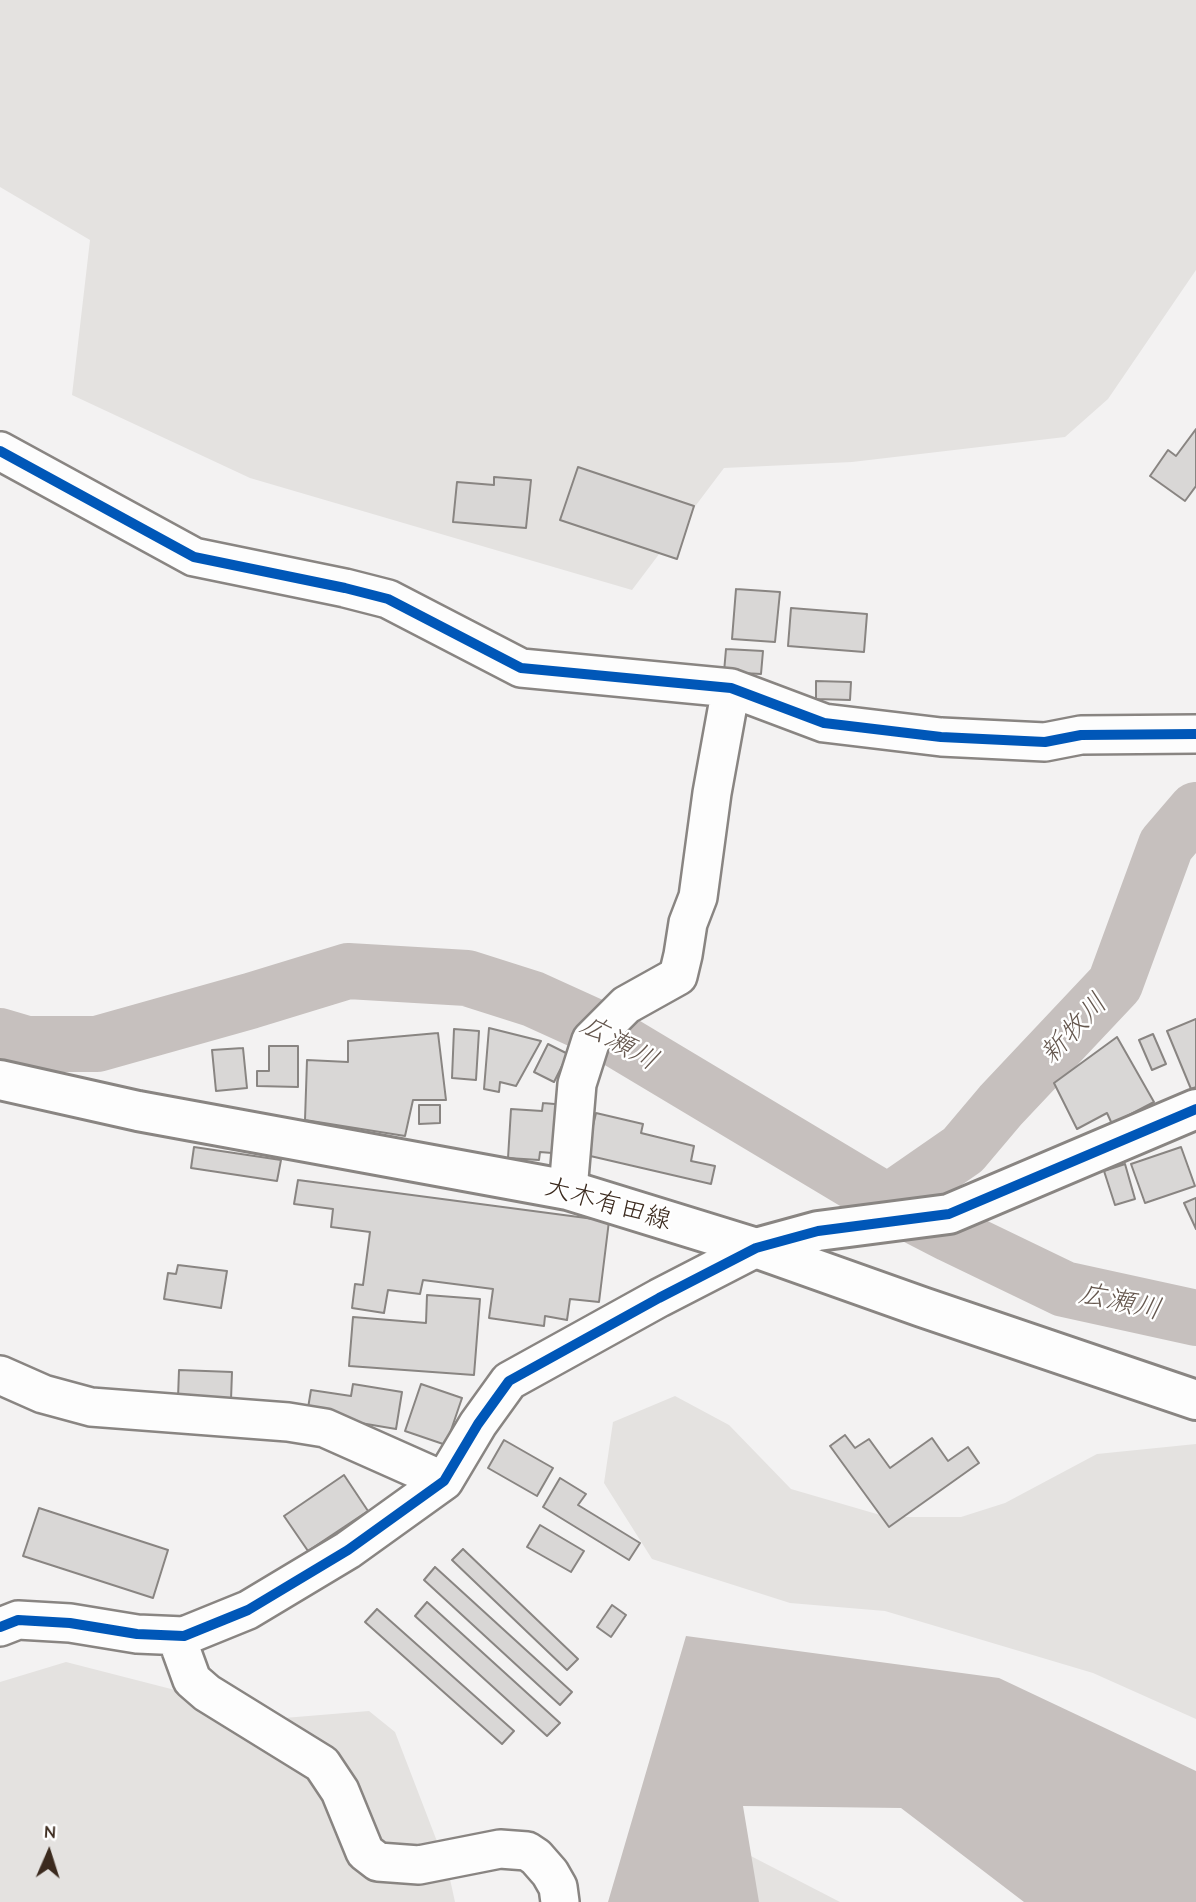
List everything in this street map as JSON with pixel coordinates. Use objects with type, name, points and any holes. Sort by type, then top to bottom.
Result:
[{"type":"main road","name":"大木有田線","points":[[0,1080],[138,1111],[568,1190],[756,1248],[1196,1400]]},
{"type":"main road","points":[[756,1248],[818,1231],[949,1214],[1196,1109]]},
{"type":"street","points":[[0,451],[194,557],[388,599],[521,668],[732,688],[824,723],[941,737],[1045,742],[1081,735],[1196,734]]},
{"type":"street","points":[[568,1190],[577,1084],[591,1040],[626,1005],[678,976],[688,923],[698,897],[712,793],[732,688]]},
{"type":"street","points":[[0,1627],[18,1620],[70,1623],[137,1634],[184,1636],[248,1610],[348,1550],[444,1481],[478,1424],[509,1381],[756,1248]]},
{"type":"street","points":[[0,1375],[43,1394],[90,1407],[288,1422],[326,1428],[444,1481]]},
{"type":"street","points":[[176,1636],[192,1680],[207,1693],[322,1764],[341,1791],[365,1852],[378,1862],[419,1865],[500,1849],[527,1851],[550,1873],[558,1886],[560,1902]]},
{"type":"shaded area","points":[[0,0],[1196,0],[1196,270],[1108,399],[1065,437],[852,462],[724,468],[632,590],[250,478],[72,395],[90,240],[0,187]]},
{"type":"shaded area","points":[[675,1396],[729,1425],[791,1489],[887,1517],[961,1517],[1005,1503],[1097,1454],[1196,1444],[1196,1719],[1093,1673],[885,1611],[790,1603],[652,1559],[604,1483],[613,1422]]},
{"type":"shaded area","points":[[686,1636],[999,1678],[1196,1771],[1196,1902],[1024,1902],[901,1808],[743,1806],[759,1902],[608,1902]]},
{"type":"shaded area","points":[[66,1662],[284,1718],[369,1711],[395,1732],[448,1870],[455,1902],[0,1902],[0,1682]]},
{"type":"shaded area","points":[[712,1836],[840,1902],[719,1902]]},
{"type":"building","points":[[1196,429],[1196,486],[1185,501],[1150,476],[1168,450],[1176,456]]},
{"type":"building","points":[[578,467],[694,506],[677,559],[560,520]]},
{"type":"building","points":[[494,477],[531,480],[526,528],[453,522],[457,482],[494,485]]},
{"type":"building","points":[[736,589],[780,592],[775,642],[732,639]]},
{"type":"building","points":[[791,608],[867,614],[864,652],[788,646]]},
{"type":"building","points":[[726,649],[763,651],[761,674],[724,672]]},
{"type":"building","points":[[816,681],[851,682],[850,700],[816,699]]},
{"type":"building","points":[[1196,1019],[1196,1087],[1191,1089],[1167,1031]]},
{"type":"building","points":[[489,1028],[541,1041],[516,1086],[500,1082],[499,1092],[484,1089]]},
{"type":"building","points":[[454,1029],[479,1031],[476,1080],[452,1078]]},
{"type":"building","points":[[438,1033],[446,1100],[413,1100],[405,1136],[305,1120],[307,1060],[348,1062],[348,1041]]},
{"type":"building","points":[[1153,1034],[1166,1064],[1152,1070],[1139,1040]]},
{"type":"building","points":[[1117,1037],[1154,1102],[1112,1124],[1107,1113],[1077,1129],[1054,1083]]},
{"type":"building","points":[[548,1044],[568,1054],[554,1082],[534,1072]]},
{"type":"building","points":[[269,1046],[298,1046],[298,1087],[257,1086],[257,1071],[269,1071]]},
{"type":"building","points":[[243,1048],[247,1088],[216,1091],[212,1050]]},
{"type":"building","points":[[543,1103],[566,1105],[564,1154],[540,1152],[539,1160],[508,1158],[511,1109],[542,1111]]},
{"type":"building","points":[[419,1105],[440,1105],[440,1123],[419,1124]]},
{"type":"building","points":[[596,1113],[643,1124],[641,1133],[694,1146],[691,1161],[715,1166],[711,1184],[586,1155]]},
{"type":"building","points":[[194,1147],[281,1160],[277,1181],[191,1168]]},
{"type":"building","points":[[1181,1147],[1195,1186],[1145,1203],[1131,1164]]},
{"type":"building","points":[[1125,1164],[1135,1199],[1115,1205],[1104,1171]]},
{"type":"building","points":[[298,1180],[609,1221],[599,1302],[570,1299],[567,1320],[545,1316],[544,1326],[489,1318],[493,1289],[423,1280],[420,1294],[388,1290],[384,1313],[352,1308],[355,1284],[363,1285],[370,1232],[331,1227],[333,1209],[294,1204]]},
{"type":"building","points":[[1196,1198],[1196,1229],[1184,1203]]},
{"type":"building","points":[[178,1265],[227,1271],[221,1308],[164,1299],[168,1273],[176,1274]]},
{"type":"building","points":[[427,1295],[480,1299],[474,1375],[349,1366],[353,1317],[426,1323]]},
{"type":"building","points":[[179,1370],[232,1372],[231,1400],[178,1398]]},
{"type":"building","points":[[353,1384],[402,1392],[396,1429],[307,1414],[311,1390],[351,1396]]},
{"type":"building","points":[[421,1384],[462,1398],[446,1445],[405,1431]]},
{"type":"building","points":[[845,1435],[855,1448],[869,1439],[890,1468],[932,1438],[948,1461],[968,1447],[979,1463],[889,1527],[830,1446]]},
{"type":"building","points":[[504,1440],[553,1468],[537,1496],[488,1468]]},
{"type":"building","points":[[344,1475],[368,1511],[308,1551],[284,1516]]},
{"type":"building","points":[[560,1478],[586,1494],[578,1505],[640,1543],[629,1560],[543,1507]]},
{"type":"building","points":[[39,1508],[168,1550],[153,1598],[23,1556]]},
{"type":"building","points":[[540,1525],[584,1551],[571,1572],[527,1547]]},
{"type":"building","points":[[463,1549],[578,1659],[567,1670],[452,1560]]},
{"type":"building","points":[[435,1567],[572,1692],[560,1705],[424,1580]]},
{"type":"building","points":[[427,1602],[560,1723],[547,1736],[415,1616]]},
{"type":"building","points":[[612,1605],[626,1615],[611,1637],[597,1627]]},
{"type":"building","points":[[377,1609],[514,1731],[502,1744],[365,1622]]},
{"type":"waterway","name":"新牧川","points":[[888,1202],[963,1150],[1001,1105],[1115,984],[1166,845],[1196,810]]},
{"type":"waterway","name":"広瀬川","points":[[0,1036],[27,1044],[97,1044],[348,971],[467,978],[533,999],[599,1029],[888,1202],[1064,1289],[1196,1318]]},
{"type":"cycle path","points":[[0,451],[194,557],[388,599],[521,668],[731,688],[824,723],[941,737],[1045,742],[1081,735],[1196,734]]},
{"type":"cycle path","points":[[0,1627],[18,1620],[70,1623],[137,1634],[184,1636],[248,1610],[348,1550],[444,1481],[478,1424],[509,1381],[659,1298],[756,1248],[818,1231],[949,1214],[1196,1109]]}]
